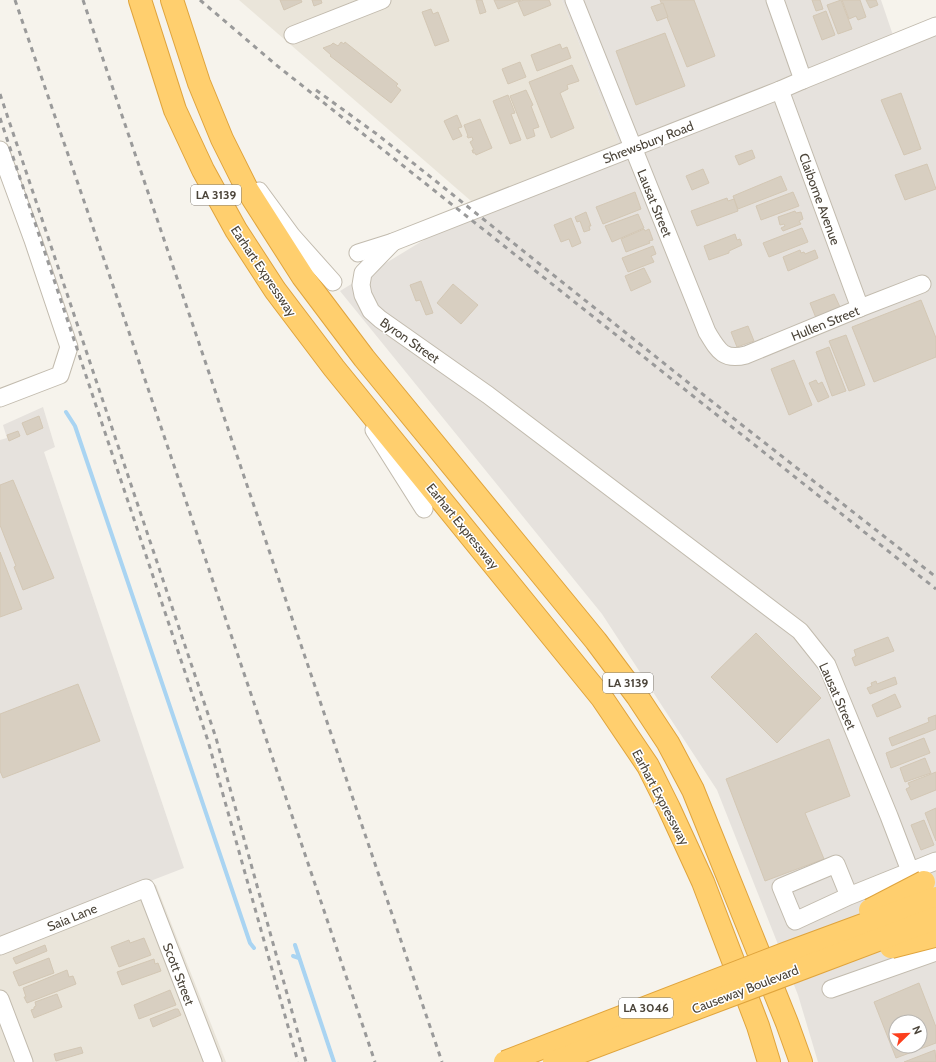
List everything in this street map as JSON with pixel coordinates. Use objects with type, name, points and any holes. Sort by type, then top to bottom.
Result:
[{"type":"highway","name":"Earhart Expressway","points":[[140,0],[175,110],[203,170],[236,230],[275,290],[334,368],[602,698],[648,766],[703,882],[758,1026],[769,1062]]},
{"type":"highway","name":"Earhart Expressway","points":[[172,0],[199,83],[222,138],[248,191],[299,271],[364,358],[596,641],[637,696],[668,743],[692,790],[784,1016],[801,1062]]},
{"type":"highway","points":[[787,953],[936,877]]},
{"type":"highway","points":[[787,953],[936,898]]},
{"type":"highway","name":"Causeway Boulevard","points":[[554,1062],[936,918]]},
{"type":"highway","points":[[782,975],[848,957],[936,936]]},
{"type":"highway","name":"Causeway Boulevard","points":[[504,1062],[787,953]]},
{"type":"street","points":[[292,35],[382,0]]},
{"type":"street","name":"Lausat Street","points":[[574,0],[707,332],[717,349],[727,356]]},
{"type":"street","points":[[775,0],[803,80]]},
{"type":"street","name":"Shrewsbury Road","points":[[358,253],[393,242],[633,148],[936,26]]},
{"type":"street","name":"Claiborne Avenue","points":[[780,90],[860,308]]},
{"type":"street","points":[[222,138],[292,236],[333,282]]},
{"type":"street","points":[[0,150],[33,240],[68,347],[60,376],[0,398]]},
{"type":"street","name":"Byron Street","points":[[393,242],[362,273],[361,285],[363,295],[371,311],[380,320],[518,417],[611,489]]},
{"type":"street","name":"Hullen Street","points":[[727,356],[736,358],[746,355],[922,284]]},
{"type":"street","points":[[334,368],[424,509]]},
{"type":"street","name":"Lausat Street","points":[[611,489],[800,631],[827,664],[911,871],[936,940]]},
{"type":"street","points":[[849,896],[936,862]]},
{"type":"street","name":"Scott Street","points":[[145,889],[146,888],[213,1062]]},
{"type":"street","name":"Saia Lane","points":[[0,946],[145,889]]},
{"type":"street","points":[[831,989],[936,952]]},
{"type":"street","points":[[0,999],[24,1062]]},
{"type":"shaded area","points":[[239,0],[562,0],[619,143],[478,207]]},
{"type":"shaded area","points":[[562,0],[881,0],[898,50],[936,36],[936,1062],[818,1062],[798,995],[717,790],[602,614],[340,291],[478,207],[619,143]]},
{"type":"shaded area","points":[[43,407],[55,447],[44,452],[184,868],[0,939],[0,440],[7,438],[3,425]]},
{"type":"shaded area","points":[[156,885],[226,1062],[0,1062],[0,947]]},
{"type":"building","points":[[280,0],[301,0],[302,2],[284,10]]},
{"type":"building","points":[[312,0],[321,0],[322,3],[314,6]]},
{"type":"building","points":[[476,0],[482,0],[486,12],[480,14]]},
{"type":"building","points":[[494,0],[521,0],[498,9]]},
{"type":"building","points":[[524,0],[549,0],[551,5],[524,16],[518,2]]},
{"type":"building","points":[[660,0],[694,0],[715,56],[687,67]]},
{"type":"building","points":[[812,0],[820,0],[823,9],[816,11]]},
{"type":"building","points":[[841,0],[852,29],[838,34],[827,5]]},
{"type":"building","points":[[842,0],[860,0],[866,17],[858,20],[856,16],[849,19]]},
{"type":"building","points":[[866,0],[876,0],[878,5],[870,8]]},
{"type":"building","points":[[663,3],[668,17],[657,21],[651,7]]},
{"type":"building","points":[[431,9],[433,14],[438,12],[449,41],[435,46],[422,12]]},
{"type":"building","points":[[826,11],[835,35],[822,40],[813,16]]},
{"type":"building","points":[[665,33],[685,86],[636,105],[616,51]]},
{"type":"building","points":[[341,42],[344,44],[345,42],[398,84],[396,86],[401,90],[391,103],[330,56],[331,55],[323,48],[333,43],[338,46]]},
{"type":"building","points":[[560,44],[562,49],[567,47],[571,58],[537,71],[531,55]]},
{"type":"building","points":[[520,62],[526,77],[508,84],[502,69]]},
{"type":"building","points":[[572,65],[579,81],[567,85],[568,89],[560,93],[574,128],[551,138],[529,82]]},
{"type":"building","points":[[526,90],[533,105],[531,106],[539,127],[533,129],[535,136],[527,139],[510,96]]},
{"type":"building","points":[[901,93],[921,149],[904,155],[881,100]]},
{"type":"building","points":[[508,95],[515,113],[511,114],[521,140],[510,144],[493,101]]},
{"type":"building","points":[[457,115],[462,127],[458,128],[462,136],[453,140],[444,121]]},
{"type":"building","points":[[480,119],[492,148],[476,155],[473,153],[472,150],[474,150],[470,142],[473,140],[472,137],[468,138],[464,125]]},
{"type":"building","points":[[752,150],[755,158],[739,165],[735,156]]},
{"type":"building","points":[[927,164],[936,189],[905,200],[895,175]]},
{"type":"building","points":[[703,169],[709,183],[692,190],[686,176]]},
{"type":"building","points":[[781,176],[787,190],[738,209],[733,196]]},
{"type":"building","points":[[635,192],[641,209],[603,224],[596,207]]},
{"type":"building","points":[[793,192],[799,206],[761,220],[756,206]]},
{"type":"building","points":[[727,198],[728,201],[734,199],[738,211],[697,226],[691,211]]},
{"type":"building","points":[[795,211],[796,213],[801,212],[803,219],[799,221],[801,224],[783,231],[781,228],[785,226],[784,224],[780,225],[778,217]]},
{"type":"building","points":[[586,212],[591,226],[589,226],[590,230],[584,232],[580,221],[577,222],[575,217]]},
{"type":"building","points":[[638,214],[644,228],[612,242],[605,226]]},
{"type":"building","points":[[571,218],[581,243],[572,247],[569,239],[561,242],[554,225]]},
{"type":"building","points":[[802,228],[808,242],[769,257],[763,243]]},
{"type":"building","points":[[644,229],[645,231],[649,229],[653,240],[649,241],[650,243],[626,252],[621,239]]},
{"type":"building","points":[[735,234],[737,240],[740,239],[742,245],[729,251],[729,253],[709,260],[704,246]]},
{"type":"building","points":[[653,246],[656,254],[651,256],[654,262],[628,272],[622,258]]},
{"type":"building","points":[[800,250],[801,253],[804,252],[805,254],[815,250],[818,258],[788,271],[783,257]]},
{"type":"building","points":[[644,268],[651,282],[631,291],[625,276]]},
{"type":"building","points":[[421,281],[433,313],[426,315],[420,300],[416,301],[410,285]]},
{"type":"building","points":[[453,284],[478,305],[461,324],[437,303]]},
{"type":"building","points":[[834,294],[840,307],[816,318],[810,303]]},
{"type":"building","points":[[921,300],[936,338],[936,357],[874,382],[852,327]]},
{"type":"building","points":[[748,326],[754,341],[737,347],[731,332]]},
{"type":"building","points":[[846,335],[865,385],[849,391],[829,341]]},
{"type":"building","points":[[829,347],[846,391],[832,396],[816,352]]},
{"type":"building","points":[[794,360],[812,405],[789,415],[771,369]]},
{"type":"building","points":[[816,380],[818,384],[822,382],[829,397],[818,402],[809,383]]},
{"type":"building","points":[[39,416],[43,428],[27,435],[22,423]]},
{"type":"building","points":[[18,431],[20,436],[9,441],[7,435]]},
{"type":"building","points":[[13,480],[54,578],[23,590],[14,567],[16,566],[0,525],[0,485]]},
{"type":"building","points":[[0,552],[22,609],[0,617]]},
{"type":"building","points":[[756,633],[821,698],[777,743],[711,677]]},
{"type":"building","points":[[888,637],[894,651],[855,666],[852,658],[856,656],[854,650]]},
{"type":"building","points":[[895,677],[897,684],[870,694],[867,688],[872,686],[871,683],[876,681],[877,684]]},
{"type":"building","points":[[78,684],[100,741],[3,778],[0,771],[0,714]]},
{"type":"building","points":[[895,694],[901,707],[877,717],[872,705]]},
{"type":"building","points":[[936,715],[936,729],[892,746],[889,738],[929,722],[928,718]]},
{"type":"building","points":[[924,738],[930,753],[891,768],[886,753]]},
{"type":"building","points":[[829,739],[850,796],[805,813],[824,859],[765,881],[726,779]]},
{"type":"building","points":[[925,758],[931,773],[905,782],[900,768]]},
{"type":"building","points":[[936,772],[936,790],[911,800],[906,789],[910,787],[908,783]]},
{"type":"building","points":[[936,808],[936,841],[925,813]]},
{"type":"building","points":[[924,820],[934,845],[921,850],[911,825]]},
{"type":"building","points":[[144,938],[151,955],[119,967],[111,947],[129,940],[130,943]]},
{"type":"building","points":[[45,945],[47,951],[16,964],[13,958]]},
{"type":"building","points":[[49,958],[54,973],[19,986],[13,972]]},
{"type":"building","points":[[154,959],[155,964],[158,963],[161,971],[122,985],[117,972]]},
{"type":"building","points":[[67,970],[69,977],[73,976],[76,984],[27,1003],[24,997],[26,997],[23,988]]},
{"type":"building","points":[[919,983],[936,1027],[936,1043],[928,1046],[928,1014],[888,1014],[888,1038],[874,1002]]},
{"type":"building","points":[[170,990],[176,1005],[139,1019],[134,1005]]},
{"type":"building","points":[[57,994],[62,1007],[34,1018],[31,1010],[36,1006],[35,1002]]},
{"type":"building","points":[[178,1009],[181,1015],[153,1027],[150,1019]]},
{"type":"building","points":[[81,1047],[83,1053],[56,1061],[54,1054]]},
{"type":"building","points":[[935,1050],[936,1062],[904,1062],[928,1054]]},
{"type":"building","points":[[894,1054],[907,1054],[896,1058]]},
{"type":"waterway","points":[[66,412],[75,426],[250,943],[254,948]]},
{"type":"waterway","points":[[295,945],[334,1062]]},
{"type":"waterway","points":[[293,956],[299,958]]},
{"type":"railway","points":[[15,0],[132,341],[375,1062]]},
{"type":"railway","points":[[83,0],[442,1062]]},
{"type":"railway","points":[[200,0],[275,64],[936,589]]},
{"type":"railway","points":[[316,90],[378,135],[705,396],[936,577]]},
{"type":"railway","points":[[0,94],[216,738],[306,1062]]},
{"type":"railway","points":[[0,118],[208,741],[298,1062]]}]
